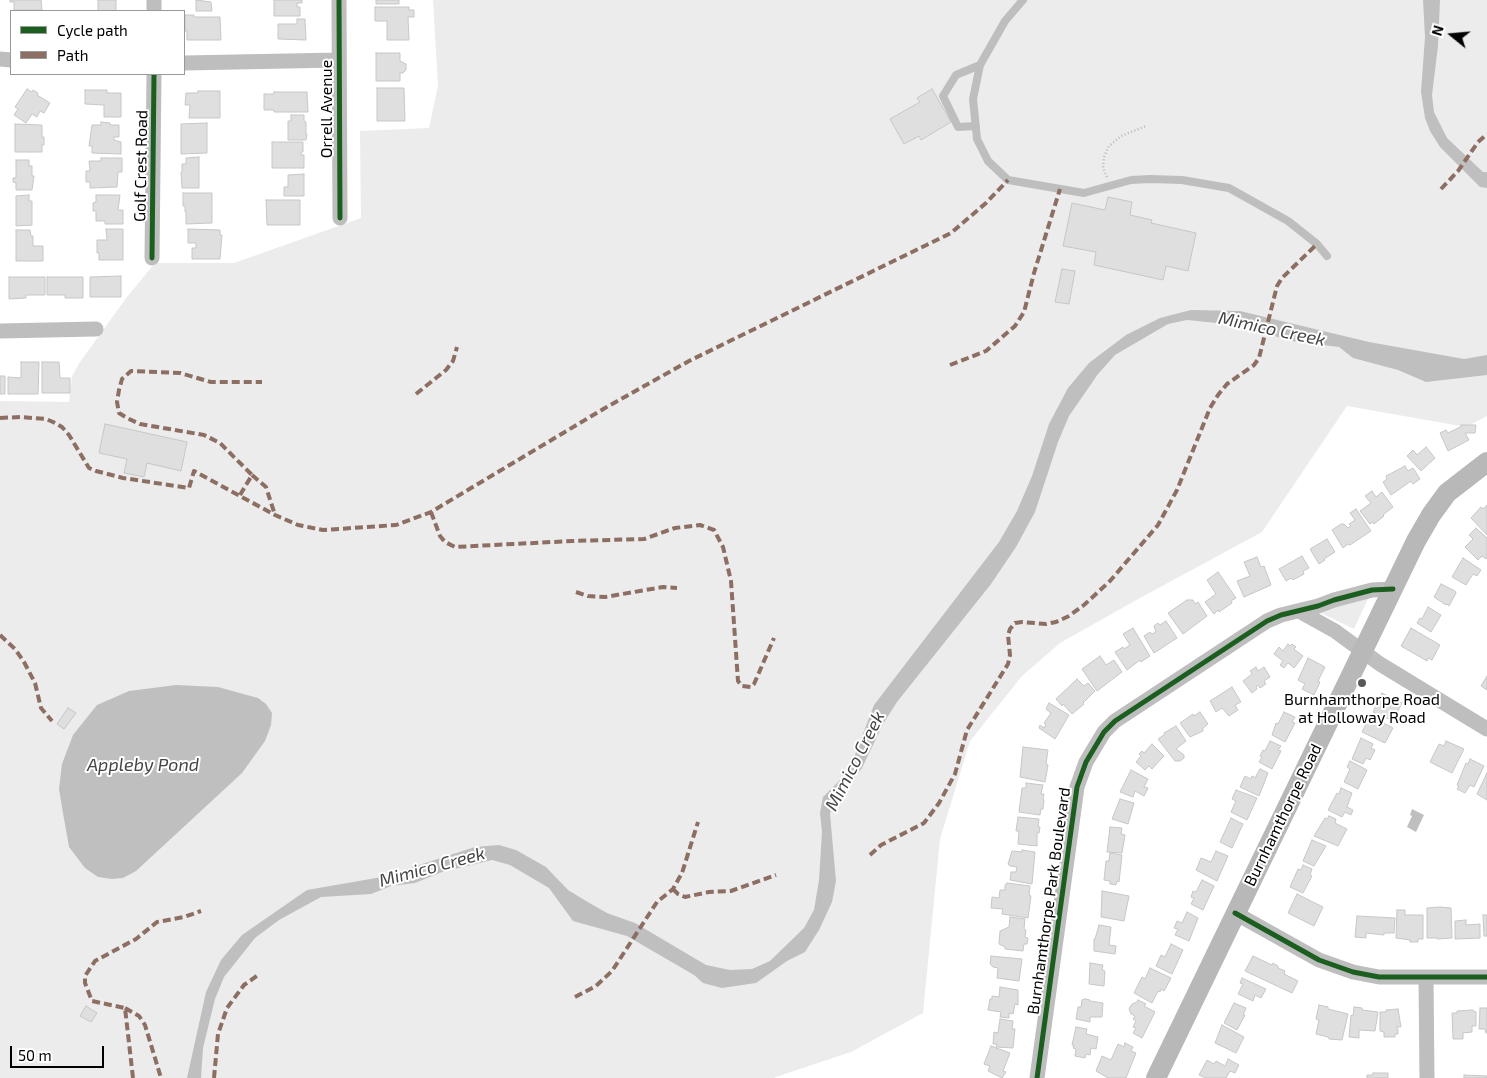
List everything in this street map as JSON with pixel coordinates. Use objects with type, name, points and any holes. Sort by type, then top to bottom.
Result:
[{"type":"main road","name":"Burnhamthorpe Road","points":[[1156,1078],[1416,541],[1431,515],[1447,493],[1487,462]]},
{"type":"street","name":"Orrell Avenue","points":[[339,0],[340,218]]},
{"type":"street","points":[[185,63],[339,60]]},
{"type":"street","name":"Golf Crest Road","points":[[152,258],[154,75]]},
{"type":"street","points":[[0,331],[96,329]]},
{"type":"street","name":"Burnhamthorpe Park Boulevard","points":[[1037,1078],[1077,787],[1086,762],[1104,732],[1115,722],[1267,621],[1281,615],[1372,590],[1393,590]]},
{"type":"street","points":[[1299,611],[1335,631],[1362,652],[1487,729]]},
{"type":"street","points":[[1235,913],[1319,960],[1353,972],[1379,977],[1487,977]]},
{"type":"street","points":[[1426,978],[1427,1078]]},
{"type":"lane","points":[[1023,0],[1005,22],[980,65],[973,99],[977,139],[988,161],[1008,180],[1084,193],[1131,180],[1150,179],[1182,180],[1229,188],[1288,221],[1317,244],[1327,256]]},
{"type":"lane","points":[[976,126],[958,127],[943,96],[956,75],[980,65]]},
{"type":"path","points":[[1110,186],[1103,168],[1104,158],[1109,146],[1120,136],[1146,126]]},
{"type":"shaded area","points":[[433,0],[1487,0],[1487,416],[1466,427],[1347,406],[1262,532],[1060,643],[1022,676],[970,741],[940,839],[923,1013],[851,1052],[773,1078],[0,1078],[0,401],[69,402],[72,376],[80,362],[127,297],[155,263],[234,263],[361,218],[360,131],[429,128],[438,86]]},
{"type":"shaded area","points":[[1372,590],[1354,629],[1321,613],[1322,604]]},
{"type":"water","points":[[1423,0],[1440,0],[1438,46],[1432,95],[1434,112],[1447,138],[1483,172],[1487,172],[1487,188],[1480,187],[1440,147],[1430,131],[1425,118],[1421,92],[1425,37]]},
{"type":"water","name":"Mimico Creek","points":[[1191,310],[1240,311],[1369,342],[1464,359],[1487,355],[1487,375],[1426,382],[1398,370],[1353,358],[1339,347],[1292,341],[1236,325],[1187,320],[1168,324],[1115,355],[1098,374],[1069,416],[1058,442],[1035,512],[1016,547],[991,584],[897,702],[883,724],[862,768],[832,805],[830,814],[836,881],[832,902],[819,930],[805,952],[787,961],[756,983],[722,988],[703,983],[694,975],[627,936],[573,921],[549,888],[510,865],[492,860],[442,872],[415,883],[391,886],[371,894],[321,897],[279,920],[255,938],[224,977],[215,999],[203,1048],[201,1078],[187,1078],[206,992],[221,960],[242,935],[307,890],[382,877],[475,847],[499,845],[516,850],[546,867],[568,890],[586,901],[607,913],[635,923],[706,965],[730,970],[752,969],[770,961],[804,928],[814,910],[819,880],[822,832],[820,813],[823,797],[842,778],[853,760],[874,705],[999,542],[1017,511],[1032,476],[1049,424],[1068,388],[1089,363],[1126,335],[1160,318]]},
{"type":"water","name":"Appleby Pond","points":[[176,685],[218,687],[258,698],[266,704],[272,713],[271,725],[265,741],[242,773],[136,871],[123,878],[98,877],[85,868],[69,847],[63,813],[59,789],[62,764],[73,735],[97,705],[129,691]]},
{"type":"water","points":[[1412,809],[1424,815],[1416,832],[1407,827],[1412,816],[1410,815]]},
{"type":"building","points":[[10,0],[41,0],[42,10],[14,10],[14,2],[10,2]]},
{"type":"building","points":[[98,0],[116,0],[116,10],[98,10]]},
{"type":"building","points":[[196,0],[211,2],[212,11],[196,11]]},
{"type":"building","points":[[274,0],[302,0],[302,3],[297,3],[297,7],[300,7],[300,16],[274,16]]},
{"type":"building","points":[[376,0],[399,0],[399,4],[376,4]]},
{"type":"building","points":[[375,7],[409,7],[409,10],[414,10],[414,17],[408,17],[409,40],[387,40],[387,21],[375,21]]},
{"type":"building","points":[[185,15],[220,17],[221,40],[187,40]]},
{"type":"building","points":[[297,19],[305,19],[306,40],[278,39],[278,24],[297,24]]},
{"type":"building","points":[[376,53],[400,53],[400,61],[406,64],[406,70],[400,73],[400,81],[376,81]]},
{"type":"building","points":[[377,88],[404,88],[405,121],[377,121]]},
{"type":"building","points":[[27,89],[38,93],[37,95],[50,103],[44,113],[40,111],[37,117],[32,114],[26,123],[14,115],[18,109],[15,107]]},
{"type":"building","points":[[932,89],[951,122],[921,140],[919,136],[904,144],[890,119],[920,102],[917,98]]},
{"type":"building","points":[[85,90],[107,90],[107,93],[121,93],[121,117],[104,117],[104,105],[85,104]]},
{"type":"building","points":[[198,91],[220,91],[220,118],[189,118],[190,105],[185,105],[186,93],[198,93]]},
{"type":"building","points":[[274,92],[307,92],[308,112],[274,112],[274,110],[264,110],[264,94],[274,94]]},
{"type":"building","points":[[291,115],[304,115],[306,140],[288,140],[288,121],[291,121]]},
{"type":"building","points":[[101,122],[119,125],[119,137],[114,137],[114,140],[121,142],[121,154],[92,153],[92,146],[89,146],[92,125],[101,125]]},
{"type":"building","points":[[207,123],[207,153],[181,154],[181,124]]},
{"type":"building","points":[[15,124],[42,125],[44,145],[42,145],[42,152],[15,152]]},
{"type":"building","points":[[272,142],[303,142],[303,152],[301,152],[301,155],[304,155],[304,168],[272,168]]},
{"type":"building","points":[[199,157],[199,188],[182,188],[182,164],[186,164],[186,158]]},
{"type":"building","points":[[101,158],[122,158],[122,172],[118,172],[117,187],[90,188],[90,182],[86,182],[86,171],[90,171],[89,161],[101,161]]},
{"type":"building","points":[[16,160],[29,160],[29,166],[32,166],[32,176],[34,176],[32,190],[16,190],[16,183],[13,182],[13,178],[16,178]]},
{"type":"building","points":[[304,174],[304,196],[284,196],[284,187],[288,187],[288,175]]},
{"type":"building","points":[[183,193],[212,193],[212,223],[186,224]]},
{"type":"building","points":[[29,195],[29,201],[32,201],[32,225],[16,226],[16,196]]},
{"type":"building","points":[[96,195],[120,195],[118,210],[123,210],[123,224],[105,224],[105,221],[96,221],[96,211],[93,211],[93,203],[96,202]]},
{"type":"building","points":[[1108,197],[1132,202],[1130,215],[1152,220],[1151,223],[1196,233],[1188,271],[1166,266],[1163,280],[1094,265],[1096,252],[1063,246],[1072,203],[1105,210]]},
{"type":"building","points":[[266,200],[300,200],[300,225],[267,225]]},
{"type":"building","points":[[106,229],[123,229],[123,260],[99,260],[97,240],[107,240]]},
{"type":"building","points":[[188,229],[220,230],[220,235],[222,235],[220,259],[192,259],[192,248],[196,248],[196,243],[188,243]]},
{"type":"building","points":[[16,230],[30,230],[31,236],[33,236],[33,246],[43,246],[43,261],[16,261]]},
{"type":"building","points":[[1062,269],[1075,271],[1069,304],[1055,302]]},
{"type":"building","points":[[121,276],[121,297],[90,297],[90,277]]},
{"type":"building","points":[[9,277],[45,277],[45,295],[26,295],[26,298],[9,299]]},
{"type":"building","points":[[47,277],[83,277],[83,298],[47,295]]},
{"type":"building","points":[[21,362],[39,362],[38,394],[8,394],[8,377],[21,378]]},
{"type":"building","points":[[42,362],[59,362],[60,378],[70,378],[70,393],[42,393]]},
{"type":"building","points":[[0,376],[5,376],[5,394],[0,394]]},
{"type":"building","points":[[105,424],[187,442],[181,471],[147,463],[144,477],[124,473],[127,459],[99,453]]},
{"type":"building","points":[[1461,425],[1476,425],[1475,433],[1465,433],[1469,440],[1448,451],[1440,433],[1446,430],[1448,433]]},
{"type":"building","points":[[1426,447],[1435,458],[1421,471],[1407,456],[1413,450],[1417,455]]},
{"type":"building","points":[[1405,466],[1408,471],[1413,468],[1420,479],[1413,484],[1411,481],[1391,495],[1383,482],[1387,479],[1386,476]]},
{"type":"building","points":[[1372,491],[1376,497],[1382,492],[1393,507],[1374,524],[1373,522],[1370,524],[1360,511],[1371,503],[1365,496]]},
{"type":"building","points":[[1487,505],[1487,535],[1471,518],[1481,507],[1483,509]]},
{"type":"building","points":[[1356,509],[1371,531],[1343,548],[1332,530],[1341,524],[1348,528],[1351,526],[1349,524],[1355,520],[1350,513]]},
{"type":"building","points":[[1476,528],[1487,538],[1486,559],[1482,556],[1478,560],[1465,547],[1473,539],[1469,535]]},
{"type":"building","points":[[1327,539],[1335,552],[1319,564],[1310,549]]},
{"type":"building","points":[[1302,556],[1309,568],[1303,571],[1304,574],[1293,580],[1291,578],[1286,581],[1279,569]]},
{"type":"building","points":[[1257,557],[1261,567],[1264,566],[1271,585],[1244,597],[1237,581],[1250,576],[1244,562]]},
{"type":"building","points":[[1463,558],[1481,570],[1477,576],[1473,574],[1466,585],[1452,577]]},
{"type":"building","points":[[1218,572],[1236,598],[1231,601],[1232,603],[1214,614],[1205,602],[1216,594],[1207,580]]},
{"type":"building","points":[[1441,584],[1456,593],[1449,606],[1434,597]]},
{"type":"building","points":[[1187,600],[1193,600],[1195,604],[1198,602],[1207,616],[1183,634],[1168,613]]},
{"type":"building","points":[[1428,607],[1441,615],[1431,632],[1417,623],[1420,618],[1422,619]]},
{"type":"building","points":[[1166,621],[1177,638],[1154,653],[1144,636],[1150,632],[1152,634],[1156,632],[1154,626]]},
{"type":"building","points":[[1133,628],[1150,656],[1141,662],[1140,660],[1127,670],[1115,652],[1130,645],[1123,634]]},
{"type":"building","points":[[1411,628],[1440,645],[1432,660],[1428,658],[1427,661],[1401,646]]},
{"type":"building","points":[[1288,644],[1296,647],[1294,649],[1303,656],[1294,668],[1288,663],[1284,668],[1280,665],[1283,661],[1274,654],[1279,647],[1283,651]]},
{"type":"building","points":[[1100,656],[1106,665],[1114,660],[1122,672],[1097,691],[1082,669]]},
{"type":"building","points":[[1308,658],[1325,667],[1314,695],[1302,689],[1305,684],[1298,680]]},
{"type":"building","points":[[1256,667],[1258,671],[1264,667],[1270,677],[1264,681],[1266,684],[1260,688],[1258,685],[1257,689],[1252,693],[1243,681],[1252,674],[1250,671]]},
{"type":"building","points":[[1487,676],[1487,690],[1481,686]]},
{"type":"building","points":[[1077,679],[1084,686],[1088,683],[1095,691],[1072,714],[1056,699]]},
{"type":"building","points":[[1232,687],[1241,702],[1235,705],[1238,710],[1229,716],[1222,708],[1216,712],[1210,701]]},
{"type":"building","points":[[1382,693],[1402,703],[1393,721],[1373,712]]},
{"type":"building","points":[[1049,703],[1069,715],[1055,739],[1039,728],[1040,725],[1044,728],[1046,724],[1044,723],[1051,713],[1046,709]]},
{"type":"building","points":[[68,708],[76,713],[64,729],[57,724]]},
{"type":"building","points":[[1200,712],[1208,724],[1203,728],[1203,731],[1190,737],[1180,723],[1193,714],[1194,716]]},
{"type":"building","points":[[1284,712],[1295,717],[1292,722],[1295,723],[1285,742],[1272,735],[1276,723],[1278,724]]},
{"type":"building","points":[[1370,716],[1393,728],[1385,743],[1362,732]]},
{"type":"building","points":[[1176,726],[1186,741],[1176,749],[1184,755],[1184,758],[1180,761],[1175,761],[1158,739]]},
{"type":"building","points":[[1361,738],[1373,744],[1371,748],[1375,750],[1370,760],[1366,758],[1363,764],[1352,759]]},
{"type":"building","points":[[1270,741],[1281,746],[1278,750],[1281,751],[1272,769],[1259,762],[1263,750],[1265,751]]},
{"type":"building","points":[[1446,741],[1464,749],[1452,773],[1430,762],[1439,744],[1444,746]]},
{"type":"building","points":[[1152,744],[1164,756],[1152,769],[1149,766],[1145,770],[1136,762],[1141,756],[1139,754],[1142,751],[1144,753]]},
{"type":"building","points":[[1023,747],[1048,750],[1045,782],[1020,777]]},
{"type":"building","points":[[1470,759],[1484,766],[1474,787],[1470,785],[1465,793],[1457,789],[1459,786],[1457,785],[1466,763],[1468,764]]},
{"type":"building","points":[[1350,761],[1367,770],[1358,789],[1344,782],[1350,769],[1347,767]]},
{"type":"building","points":[[1260,769],[1268,773],[1259,796],[1240,787],[1245,776],[1251,779],[1252,776],[1256,778]]},
{"type":"building","points":[[1131,770],[1148,779],[1144,787],[1148,788],[1144,796],[1135,791],[1133,797],[1120,792]]},
{"type":"building","points":[[1487,773],[1487,800],[1477,794]]},
{"type":"building","points":[[1026,783],[1043,785],[1041,794],[1044,794],[1044,800],[1040,815],[1019,812],[1022,788],[1026,788]]},
{"type":"building","points":[[1341,788],[1352,793],[1347,807],[1353,810],[1351,815],[1345,812],[1342,817],[1328,810]]},
{"type":"building","points":[[1236,790],[1257,798],[1247,820],[1231,812],[1236,801],[1232,799]]},
{"type":"building","points":[[1120,799],[1134,803],[1128,824],[1112,819]]},
{"type":"building","points":[[1329,816],[1336,819],[1335,823],[1347,829],[1338,846],[1314,836],[1325,818],[1327,819]]},
{"type":"building","points":[[1018,817],[1039,819],[1038,827],[1040,827],[1039,833],[1037,833],[1037,846],[1018,844],[1019,831],[1016,831]]},
{"type":"building","points":[[1231,818],[1243,824],[1232,848],[1220,842]]},
{"type":"building","points":[[1110,827],[1122,828],[1121,834],[1125,835],[1122,853],[1107,852]]},
{"type":"building","points":[[1312,840],[1326,846],[1314,866],[1303,861]]},
{"type":"building","points":[[1022,850],[1035,852],[1032,884],[1010,880],[1011,872],[1016,872],[1017,867],[1008,864],[1012,851],[1022,852]]},
{"type":"building","points":[[1216,851],[1228,856],[1217,881],[1196,870],[1201,858],[1211,862]]},
{"type":"building","points":[[1110,853],[1122,855],[1119,882],[1117,881],[1116,885],[1104,880],[1106,861],[1109,861]]},
{"type":"building","points":[[1303,865],[1312,869],[1310,875],[1312,876],[1303,893],[1290,887],[1298,869],[1301,870]]},
{"type":"building","points":[[1202,880],[1214,886],[1203,910],[1191,904],[1194,898],[1191,897],[1193,891],[1196,892]]},
{"type":"building","points":[[1007,883],[1030,886],[1029,895],[1031,896],[1028,918],[1002,914],[1003,909],[991,908],[992,897],[999,898],[1000,890],[1005,890]]},
{"type":"building","points":[[1102,891],[1129,896],[1124,921],[1101,917]]},
{"type":"building","points":[[1297,894],[1323,907],[1314,926],[1288,913]]},
{"type":"building","points":[[1427,908],[1451,908],[1452,938],[1427,938]]},
{"type":"building","points":[[1397,910],[1405,910],[1405,915],[1423,915],[1423,939],[1418,939],[1418,942],[1410,942],[1410,940],[1396,938]]},
{"type":"building","points":[[1187,912],[1198,918],[1189,941],[1175,935],[1178,929],[1174,928],[1177,921],[1182,923]]},
{"type":"building","points":[[1483,915],[1487,915],[1487,936],[1484,936]]},
{"type":"building","points":[[1357,916],[1395,918],[1394,933],[1384,933],[1384,935],[1366,933],[1366,938],[1355,937]]},
{"type":"building","points":[[1010,917],[1025,919],[1025,937],[1028,938],[1027,944],[1024,944],[1023,951],[1005,949],[1005,947],[999,944],[1000,931],[1009,927]]},
{"type":"building","points":[[1466,920],[1466,925],[1480,924],[1480,938],[1455,939],[1455,921]]},
{"type":"building","points":[[1099,925],[1111,927],[1109,945],[1116,946],[1115,954],[1094,951],[1094,939]]},
{"type":"building","points":[[1171,944],[1183,950],[1172,974],[1156,966],[1161,955],[1165,957]]},
{"type":"building","points":[[991,956],[1022,959],[1019,981],[997,978],[998,968],[990,964]]},
{"type":"building","points":[[1253,956],[1272,965],[1273,963],[1285,971],[1284,974],[1298,981],[1292,993],[1245,971]]},
{"type":"building","points":[[1090,963],[1103,965],[1102,970],[1105,971],[1104,986],[1089,984]]},
{"type":"building","points":[[1150,968],[1171,978],[1164,991],[1161,989],[1160,992],[1158,991],[1152,1003],[1134,993],[1142,977],[1145,979]]},
{"type":"building","points":[[1242,978],[1266,989],[1261,998],[1255,995],[1253,1001],[1238,994],[1243,984],[1240,983]]},
{"type":"building","points":[[1000,987],[1018,990],[1018,1005],[1015,1004],[1013,1014],[1009,1013],[1009,1018],[1000,1017],[1001,1012],[988,1010],[992,996],[999,997]]},
{"type":"building","points":[[1082,1000],[1103,1003],[1102,1017],[1090,1017],[1090,1022],[1076,1019],[1078,1007],[1081,1007]]},
{"type":"building","points":[[1138,1000],[1155,1012],[1142,1038],[1133,1033],[1136,1028],[1133,1027],[1136,1021],[1133,1019],[1135,1016],[1131,1014],[1129,1009]]},
{"type":"building","points":[[1234,1003],[1246,1008],[1243,1015],[1245,1015],[1237,1030],[1224,1023]]},
{"type":"building","points":[[1319,1005],[1348,1014],[1342,1040],[1329,1039],[1328,1037],[1316,1034],[1319,1020],[1316,1019]]},
{"type":"building","points":[[86,1006],[97,1013],[91,1022],[80,1016]]},
{"type":"building","points":[[1354,1007],[1378,1012],[1375,1031],[1359,1030],[1359,1038],[1349,1037],[1351,1015],[1353,1016]]},
{"type":"building","points":[[1480,1008],[1487,1008],[1487,1033],[1485,1029],[1479,1029]]},
{"type":"building","points":[[1398,1009],[1401,1027],[1396,1027],[1398,1034],[1395,1034],[1395,1037],[1384,1037],[1384,1032],[1380,1031],[1380,1012]]},
{"type":"building","points":[[1472,1010],[1476,1012],[1476,1026],[1472,1026],[1472,1032],[1463,1033],[1463,1039],[1453,1039],[1452,1013]]},
{"type":"building","points":[[1000,1019],[1013,1021],[1012,1029],[1015,1029],[1013,1048],[996,1047],[997,1044],[993,1044],[994,1032],[998,1033]]},
{"type":"building","points":[[1222,1025],[1244,1037],[1236,1053],[1215,1043]]},
{"type":"building","points":[[1076,1027],[1087,1029],[1086,1034],[1098,1037],[1096,1049],[1091,1048],[1090,1055],[1086,1054],[1085,1058],[1075,1056],[1076,1049],[1072,1045]]},
{"type":"building","points":[[1125,1043],[1133,1047],[1131,1051],[1136,1053],[1126,1078],[1108,1078],[1096,1071],[1102,1056],[1111,1060],[1118,1044],[1124,1047]]},
{"type":"building","points":[[991,1046],[1010,1053],[1003,1071],[1006,1072],[1002,1078],[988,1071],[990,1066],[984,1064]]},
{"type":"building","points":[[1228,1059],[1239,1065],[1235,1073],[1230,1071],[1226,1078],[1206,1078],[1199,1075],[1207,1060],[1214,1064],[1216,1061],[1225,1066]]},
{"type":"building","points":[[1373,1073],[1388,1073],[1388,1078],[1367,1078],[1367,1075],[1373,1075]]},
{"type":"building","points":[[1464,1075],[1487,1076],[1487,1078],[1464,1078]]},
{"type":"marked path","points":[[1441,189],[1458,171],[1478,142],[1487,134]]},
{"type":"marked path","points":[[0,418],[20,417],[46,419],[53,422],[62,427],[89,468],[96,471],[123,478],[189,488],[194,471],[275,515],[298,525],[323,530],[396,525],[431,512],[605,408],[689,361],[951,233],[986,203],[1008,180]]},
{"type":"marked path","points":[[950,365],[986,351],[1015,326],[1024,312],[1060,189]]},
{"type":"marked path","points":[[870,855],[881,845],[924,823],[939,803],[955,774],[967,730],[1008,664],[1010,655],[1008,635],[1015,623],[1046,624],[1069,616],[1110,581],[1158,525],[1177,490],[1210,408],[1227,384],[1254,365],[1259,358],[1277,286],[1282,278],[1317,244]]},
{"type":"marked path","points":[[416,394],[446,370],[453,361],[457,347]]},
{"type":"marked path","points":[[240,495],[252,475],[220,443],[204,435],[140,424],[127,418],[119,413],[117,402],[119,390],[122,379],[131,371],[180,373],[211,382],[262,382]]},
{"type":"marked path","points":[[252,475],[266,487],[275,515]]},
{"type":"marked path","points":[[431,512],[440,536],[445,542],[455,547],[644,539],[675,528],[700,525],[714,530],[723,547],[731,581],[738,681],[742,686],[751,687],[754,684],[774,638]]},
{"type":"marked path","points":[[576,592],[588,596],[605,597],[663,587],[677,588]]},
{"type":"marked path","points":[[0,635],[15,649],[24,662],[35,683],[41,708],[52,721]]},
{"type":"marked path","points":[[575,997],[596,986],[612,971],[657,902],[673,889],[682,873],[698,822]]},
{"type":"marked path","points":[[673,889],[685,897],[709,892],[731,891],[776,875]]},
{"type":"marked path","points":[[133,1078],[125,1008],[92,1001],[85,983],[85,976],[95,961],[136,939],[157,922],[184,917],[201,911]]},
{"type":"marked path","points":[[214,1078],[218,1034],[227,1008],[244,985],[258,975]]},
{"type":"marked path","points":[[125,1008],[139,1016],[145,1025],[161,1078]]},
{"type":"cycle path","points":[[339,0],[340,218]]},
{"type":"cycle path","points":[[152,258],[154,75]]},
{"type":"cycle path","points":[[1037,1078],[1077,787],[1086,762],[1104,732],[1115,721],[1267,621],[1281,615],[1372,590],[1393,589]]},
{"type":"cycle path","points":[[1235,913],[1319,960],[1353,972],[1379,977],[1487,977]]},
{"type":"place","name":"Burnhamthorpe Road at Holloway Road","points":[[1362,683]]}]
